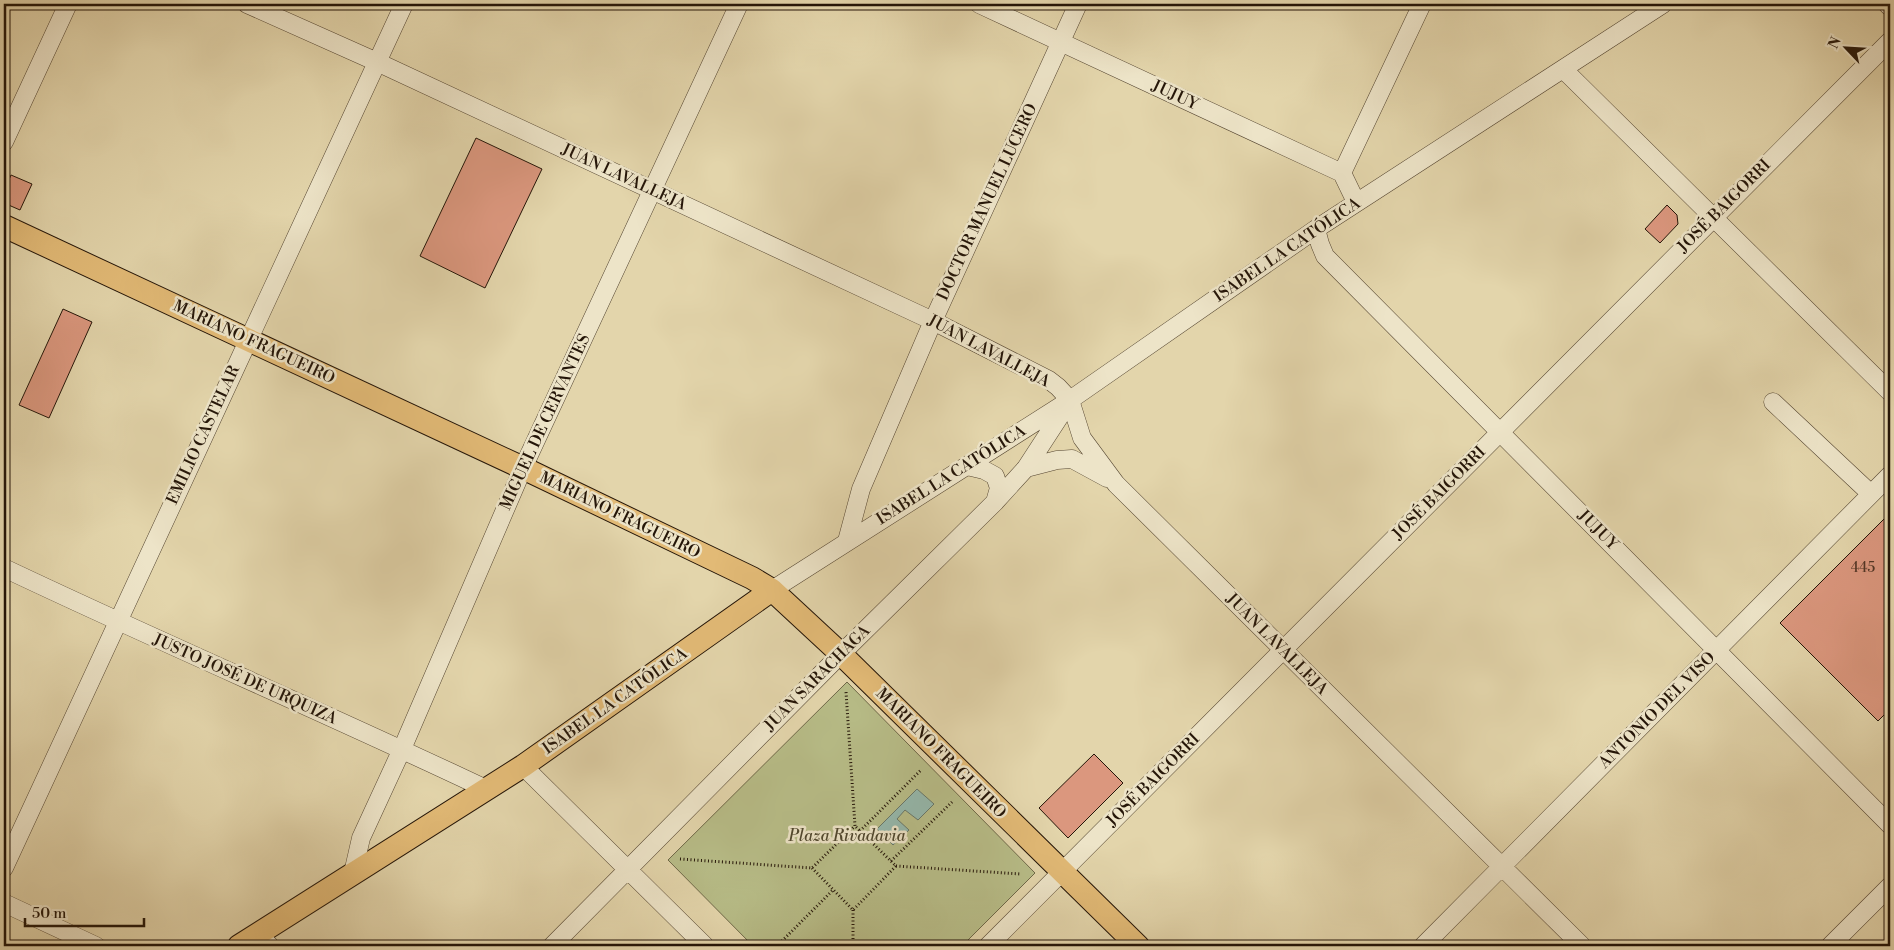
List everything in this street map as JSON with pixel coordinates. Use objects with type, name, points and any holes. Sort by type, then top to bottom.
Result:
[{"type":"main road","name":"MARIANO FRAGUEIRO","points":[[4,226],[523,468],[752,578],[772,590],[841,654],[1138,946]]},
{"type":"main road","name":"ISABEL LA CATÓLICA","points":[[239,946],[264,940],[353,874],[523,766],[772,590]]},
{"type":"street","points":[[4,142],[68,4]]},
{"type":"street","name":"JUAN LAVALLEJA","points":[[247,4],[377,62],[933,321],[1049,380],[1070,400],[1082,438],[1116,484],[1582,946]]},
{"type":"street","name":"EMILIO CASTELAR","points":[[4,868],[404,4]]},
{"type":"street","name":"MIGUEL DE CERVANTES","points":[[353,874],[361,838],[402,749],[523,468],[739,4]]},
{"type":"street","name":"JUJUY","points":[[978,4],[1342,173]]},
{"type":"street","name":"DOCTOR MANUEL LUCERO","points":[[847,541],[861,490],[933,321],[1078,4]]},
{"type":"street","points":[[1356,202],[1342,173],[1422,4]]},
{"type":"street","name":"ISABEL LA CATÓLICA","points":[[772,590],[1070,400],[1356,202],[1563,69],[1647,10],[1663,4]]},
{"type":"street","name":"JOSÉ BAIGORRI","points":[[988,946],[1890,41]]},
{"type":"street","points":[[1563,69],[1890,392]]},
{"type":"street","name":"JUJUY","points":[[1316,229],[1326,256],[1890,825]]},
{"type":"street","name":"JUAN SARACHAGA","points":[[552,946],[841,654],[995,502],[1026,468],[1070,400]]},
{"type":"street","points":[[1773,402],[1871,494]]},
{"type":"street","points":[[1026,468],[1057,460],[1072,459],[1083,463],[1116,484]]},
{"type":"street","points":[[967,466],[984,470],[995,476],[999,488],[995,502]]},
{"type":"street","name":"ANTONIO DEL VISO","points":[[1424,946],[1890,474]]},
{"type":"street","name":"JUSTO JOSÉ DE URQUIZA","points":[[4,568],[117,622],[402,749],[486,789]]},
{"type":"street","points":[[523,766],[705,946]]},
{"type":"street","points":[[1830,946],[1890,886]]},
{"type":"street","points":[[4,903],[96,946]]},
{"type":"path","points":[[846,692],[855,826],[896,866],[1021,874]]},
{"type":"path","points":[[860,831],[921,770]]},
{"type":"path","points":[[891,861],[952,802]]},
{"type":"path","points":[[812,868],[855,826]]},
{"type":"path","points":[[680,859],[812,868],[853,910],[854,946]]},
{"type":"path","points":[[853,910],[896,866]]},
{"type":"path","points":[[777,946],[833,890]]},
{"type":"green space","name":"Plaza Rivadavia","points":[[847,682],[1035,873],[962,946],[753,946],[668,860]]},
{"type":"water","points":[[917,789],[934,804],[918,820],[905,810],[897,819],[909,830],[893,845],[877,829]]},
{"type":"building","points":[[476,138],[542,169],[485,288],[420,256]]},
{"type":"building","points":[[11,175],[32,184],[20,210],[4,203],[4,191]]},
{"type":"building","points":[[1667,205],[1677,215],[1678,224],[1660,243],[1645,229]]},
{"type":"building","points":[[63,309],[92,322],[49,418],[19,405]]},
{"type":"building","points":[[1890,513],[1890,709],[1878,721],[1780,623]]},
{"type":"building","points":[[1094,754],[1123,783],[1068,838],[1039,808]]}]
